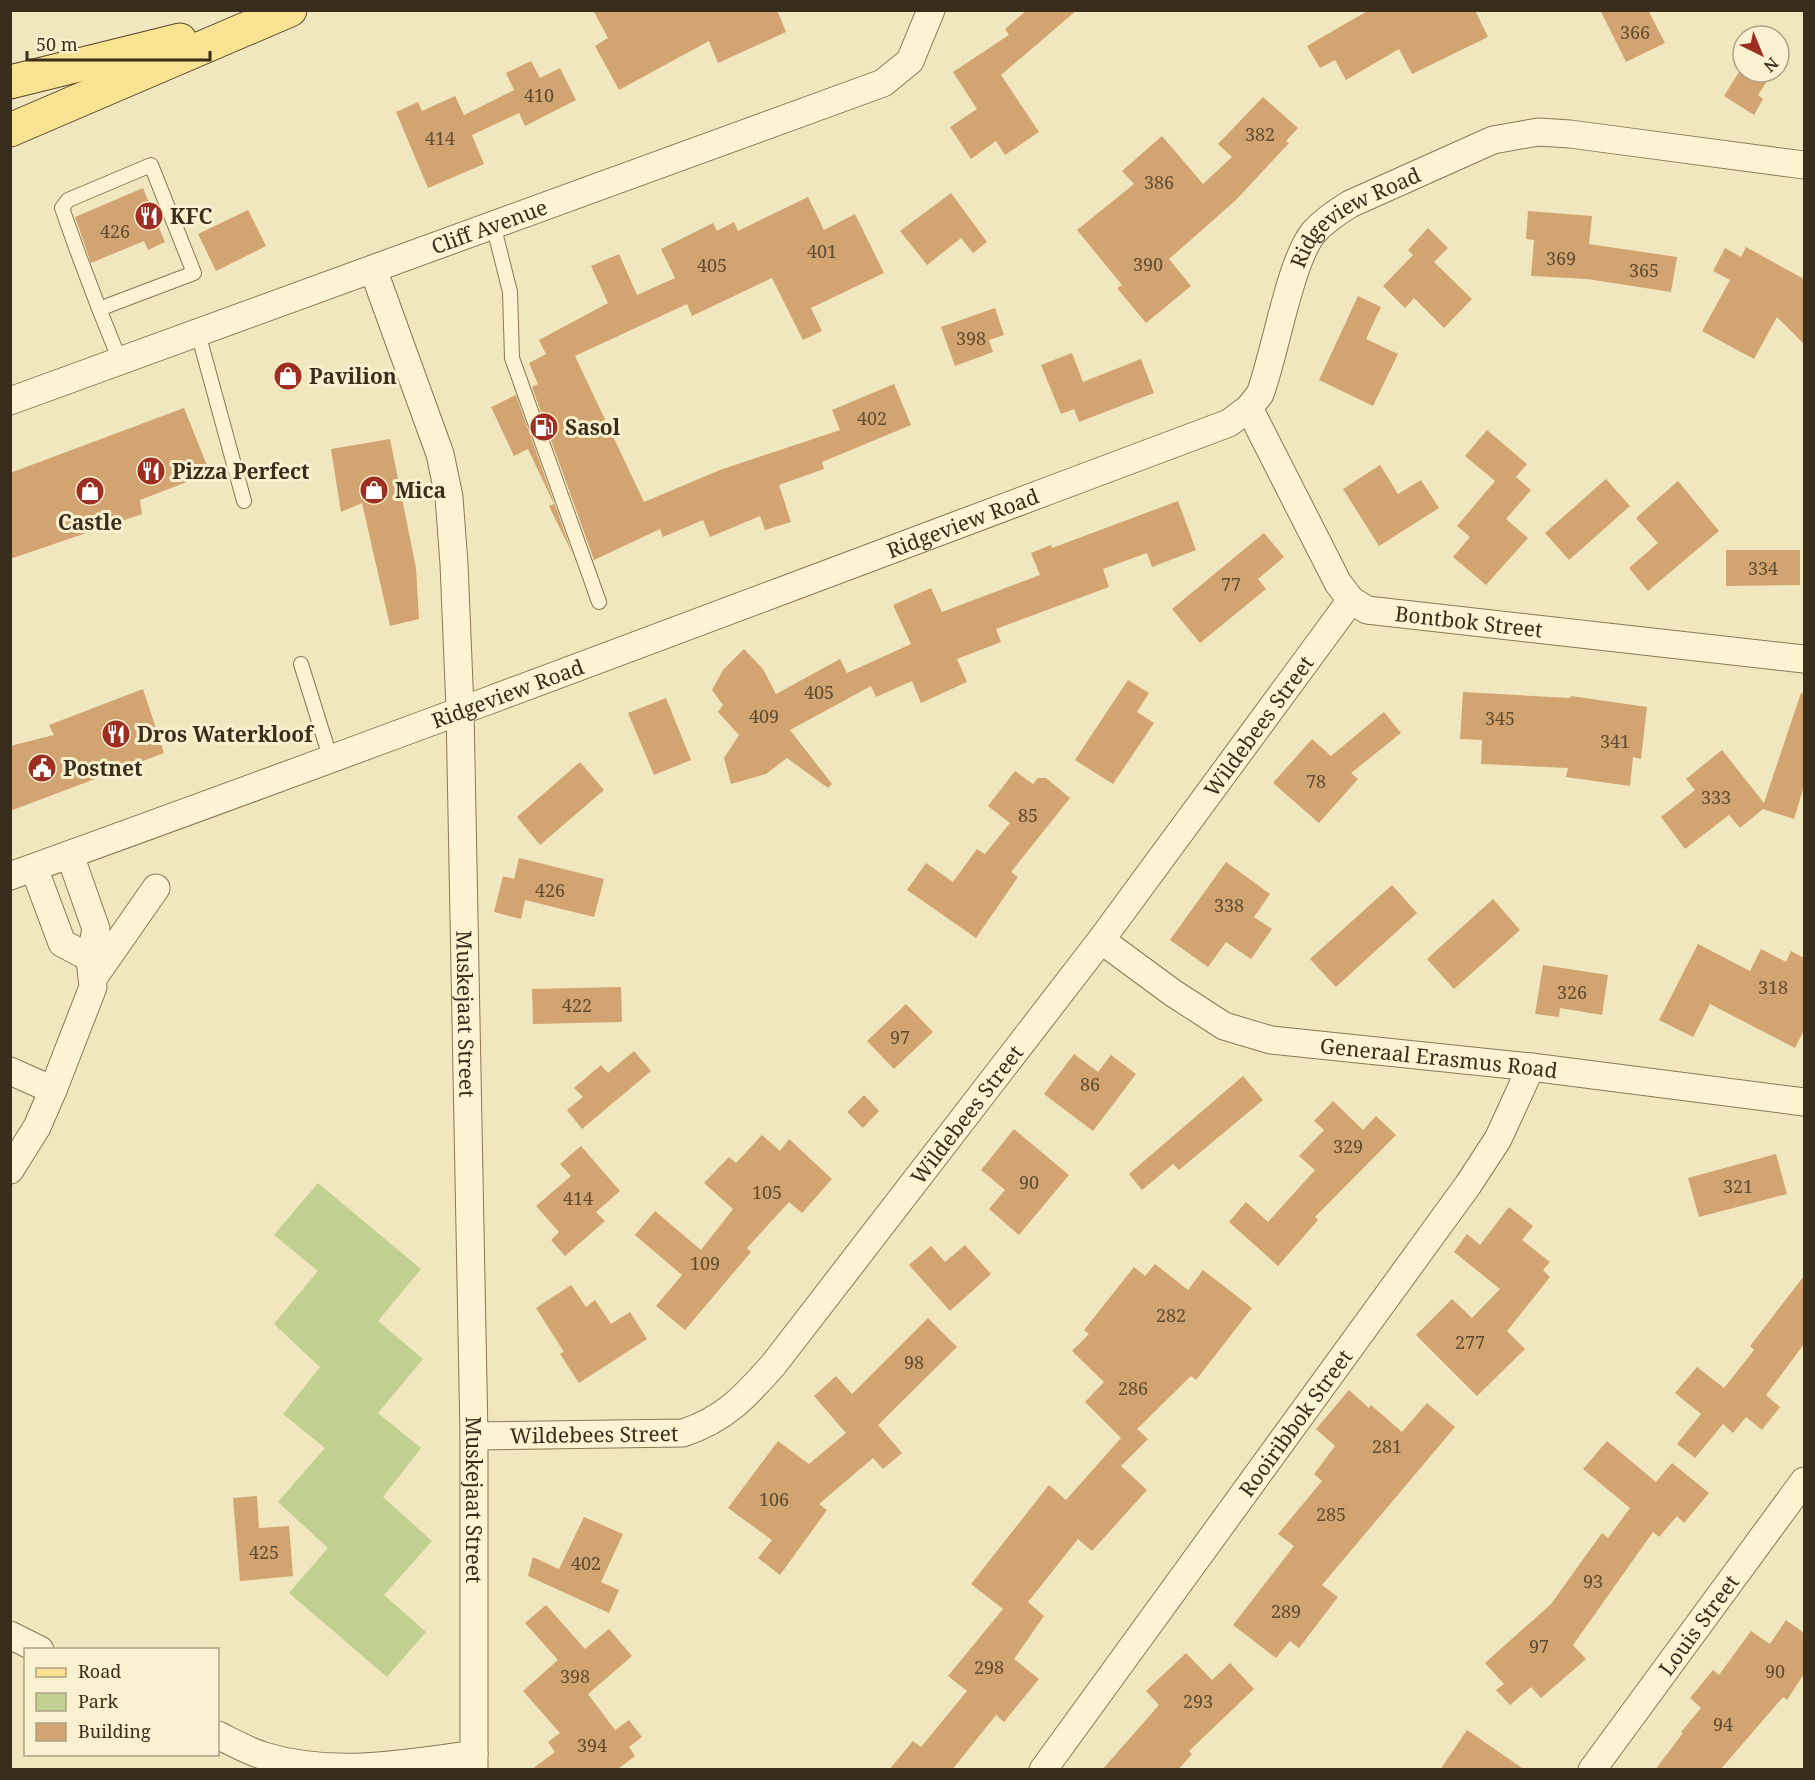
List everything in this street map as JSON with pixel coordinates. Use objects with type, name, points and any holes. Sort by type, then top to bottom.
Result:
[{"type":"main road","points":[[10,82],[279,12]]},
{"type":"main road","points":[[10,130],[279,12]]},
{"type":"street","name":"Cliff Avenue","points":[[10,401],[883,82],[910,61],[931,10]]},
{"type":"street","name":"Ridgeview Road","points":[[22,872],[332,760],[460,709],[1229,423],[1249,408],[1260,394],[1301,255],[1312,234],[1330,217],[1350,204],[1494,140],[1538,132],[1570,134],[1804,165]]},
{"type":"street","name":"Muskejaat Street","points":[[373,269],[440,454],[449,497],[460,709],[474,1436],[474,1762]]},
{"type":"street","points":[[1249,408],[1338,583],[1351,600]]},
{"type":"street","name":"Bontbok Street","points":[[1351,600],[1367,610],[1383,613],[1804,659]]},
{"type":"street","name":"Wildebees Street","points":[[474,1436],[683,1433],[709,1424],[732,1408],[774,1364],[1101,939],[1351,600]]},
{"type":"street","points":[[10,1170],[37,1127],[54,1090],[93,987],[92,968],[96,929],[70,855]]},
{"type":"street","points":[[22,872],[62,943],[92,968]]},
{"type":"street","points":[[92,968],[156,888]]},
{"type":"street","name":"Generaal Erasmus Road","points":[[1101,939],[1173,993],[1224,1026],[1271,1040],[1531,1067],[1804,1102]]},
{"type":"street","name":"Rooiribbok Street","points":[[1043,1770],[1468,1185],[1498,1139],[1531,1067]]},
{"type":"street","points":[[10,1071],[54,1090]]},
{"type":"street","name":"Louis Street","points":[[1592,1770],[1804,1481]]},
{"type":"street","points":[[10,1635],[36,1648]]},
{"type":"street","points":[[219,1735],[264,1756],[324,1766],[474,1762]]},
{"type":"lane","points":[[99,309],[194,273],[152,165],[68,200],[62,208],[99,309],[120,361]]},
{"type":"lane","points":[[493,224],[510,292],[512,358],[599,602]]},
{"type":"lane","points":[[198,333],[244,501]]},
{"type":"lane","points":[[301,664],[332,760]]},
{"type":"green space","points":[[318,1183],[421,1269],[378,1321],[423,1359],[378,1413],[421,1448],[383,1497],[432,1541],[384,1595],[426,1632],[387,1677],[289,1593],[328,1548],[278,1502],[325,1448],[283,1414],[320,1367],[274,1324],[318,1271],[274,1235]]},
{"type":"building","points":[[593,10],[777,10],[786,32],[718,63],[709,41],[619,90],[595,46],[608,38]]},
{"type":"building","points":[[1027,10],[1077,10],[1001,75],[1039,132],[1005,155],[996,141],[971,159],[950,127],[977,109],[953,72],[1009,35],[1005,29]]},
{"type":"building","points":[[1369,10],[1475,10],[1488,37],[1412,74],[1399,49],[1346,80],[1335,60],[1320,68],[1307,46]]},
{"type":"building","points":[[1600,10],[1648,10],[1665,43],[1626,62]]},
{"type":"building","points":[[531,61],[540,78],[560,68],[576,100],[525,126],[519,113],[472,135],[484,164],[428,188],[396,112],[418,102],[422,111],[455,96],[464,115],[514,90],[506,73]]},
{"type":"building","points":[[1732,84],[1765,84],[1758,95],[1763,99],[1754,115],[1724,96]]},
{"type":"building","points":[[1263,97],[1298,128],[1286,141],[1289,143],[1236,200],[1169,259],[1191,286],[1146,323],[1117,288],[1122,285],[1077,230],[1134,184],[1122,171],[1162,136],[1203,184],[1232,157],[1218,144]]},
{"type":"building","points":[[143,188],[165,242],[148,250],[144,241],[91,263],[75,217]]},
{"type":"building","points":[[951,193],[987,242],[973,253],[961,238],[927,265],[900,231]]},
{"type":"building","points":[[808,197],[824,230],[855,214],[884,273],[811,308],[822,331],[803,340],[772,278],[692,316],[687,304],[575,356],[644,502],[720,470],[840,430],[832,410],[894,384],[911,425],[822,462],[824,469],[779,485],[791,522],[765,530],[760,516],[710,537],[703,520],[663,537],[660,529],[594,560],[532,387],[538,384],[529,363],[546,354],[539,340],[608,303],[591,266],[619,254],[637,295],[675,278],[661,249],[713,223],[717,231],[734,222],[738,231]]},
{"type":"building","points":[[248,210],[266,246],[216,271],[198,234]]},
{"type":"building","points":[[1528,211],[1592,216],[1589,244],[1677,257],[1671,292],[1587,279],[1531,276],[1534,240],[1526,239]]},
{"type":"building","points":[[1428,228],[1448,248],[1434,262],[1472,299],[1444,328],[1414,298],[1405,308],[1383,286],[1413,255],[1408,250]]},
{"type":"building","points":[[1746,247],[1804,279],[1804,344],[1777,317],[1754,359],[1702,331],[1730,280],[1713,271],[1725,248],[1741,257]]},
{"type":"building","points":[[1358,296],[1381,307],[1366,339],[1398,354],[1373,406],[1319,380]]},
{"type":"building","points":[[995,308],[1004,335],[989,340],[993,352],[955,366],[941,327]]},
{"type":"building","points":[[1072,353],[1083,382],[1141,359],[1154,393],[1079,422],[1074,409],[1061,414],[1041,365]]},
{"type":"building","points":[[516,395],[572,553],[549,506],[554,504],[528,449],[514,456],[491,407]]},
{"type":"building","points":[[184,408],[210,473],[140,500],[142,514],[10,559],[10,473]]},
{"type":"building","points":[[1487,430],[1527,464],[1516,477],[1531,490],[1506,519],[1528,538],[1486,585],[1453,557],[1470,537],[1457,526],[1495,481],[1465,456]]},
{"type":"building","points":[[390,439],[416,568],[419,619],[390,626],[362,503],[341,512],[331,449]]},
{"type":"building","points":[[1380,465],[1398,494],[1421,480],[1439,508],[1379,546],[1343,489]]},
{"type":"building","points":[[1606,479],[1630,506],[1569,560],[1545,533]]},
{"type":"building","points":[[1678,481],[1719,531],[1648,591],[1629,568],[1658,543],[1636,518]]},
{"type":"building","points":[[1178,501],[1196,550],[1152,567],[1147,553],[1103,569],[1109,587],[996,629],[1001,642],[957,659],[967,682],[921,703],[912,681],[876,697],[871,686],[790,730],[832,784],[828,788],[787,758],[766,774],[731,784],[724,758],[739,735],[718,712],[723,705],[712,690],[723,670],[744,649],[763,669],[776,694],[840,659],[847,673],[911,644],[893,605],[931,588],[942,612],[1040,575],[1031,553],[1051,545],[1052,548]]},
{"type":"building","points":[[1264,533],[1284,557],[1258,579],[1266,589],[1200,643],[1172,609]]},
{"type":"building","points":[[1726,550],[1800,550],[1800,585],[1726,586]]},
{"type":"building","points":[[1128,680],[1149,693],[1137,712],[1154,723],[1113,784],[1075,760]]},
{"type":"building","points":[[143,689],[164,753],[10,811],[10,746],[54,735],[49,725]]},
{"type":"building","points":[[1463,692],[1570,698],[1571,696],[1647,707],[1641,759],[1633,757],[1630,786],[1566,777],[1568,768],[1481,764],[1482,740],[1460,739]]},
{"type":"building","points":[[1801,693],[1804,694],[1804,786],[1794,819],[1763,809],[1740,828],[1729,815],[1685,849],[1661,817],[1695,790],[1686,779],[1722,750],[1764,803]]},
{"type":"building","points":[[666,698],[691,760],[654,775],[628,713]]},
{"type":"building","points":[[1384,712],[1401,733],[1351,773],[1358,779],[1319,823],[1273,783],[1312,739],[1331,756]]},
{"type":"building","points":[[580,762],[604,790],[540,845],[517,817]]},
{"type":"building","points":[[1015,771],[1033,784],[1038,778],[1046,778],[1070,798],[1011,872],[1018,877],[976,938],[907,890],[926,863],[953,882],[977,849],[985,854],[1010,823],[988,806]]},
{"type":"building","points":[[519,858],[604,879],[594,917],[525,900],[521,919],[494,912],[503,876],[514,879]]},
{"type":"building","points":[[1226,862],[1270,894],[1254,917],[1272,929],[1251,959],[1226,942],[1208,967],[1170,940]]},
{"type":"building","points":[[1392,885],[1417,913],[1336,987],[1310,959]]},
{"type":"building","points":[[1493,899],[1520,930],[1454,989],[1427,959]]},
{"type":"building","points":[[1698,944],[1750,971],[1761,949],[1786,962],[1791,951],[1804,958],[1804,1030],[1795,1048],[1710,1004],[1693,1037],[1659,1020]]},
{"type":"building","points":[[1543,965],[1608,975],[1602,1015],[1560,1008],[1559,1017],[1535,1014]]},
{"type":"building","points":[[621,987],[622,1022],[533,1024],[532,989]]},
{"type":"building","points":[[906,1004],[933,1032],[894,1069],[867,1041]]},
{"type":"building","points":[[634,1051],[651,1071],[582,1129],[567,1110],[583,1097],[574,1088],[601,1065],[608,1073]]},
{"type":"building","points":[[1074,1054],[1098,1072],[1111,1055],[1136,1074],[1093,1131],[1044,1094]]},
{"type":"building","points":[[1243,1076],[1263,1100],[1179,1170],[1173,1164],[1142,1190],[1129,1174]]},
{"type":"building","points":[[864,1095],[879,1111],[863,1128],[847,1112]]},
{"type":"building","points":[[1333,1101],[1363,1130],[1376,1116],[1396,1135],[1315,1217],[1318,1220],[1278,1266],[1229,1222],[1246,1202],[1268,1222],[1315,1170],[1299,1156],[1324,1130],[1314,1121]]},
{"type":"building","points":[[1014,1129],[1069,1175],[1019,1235],[989,1209],[1005,1190],[981,1170]]},
{"type":"building","points":[[762,1135],[780,1151],[789,1139],[832,1179],[802,1213],[789,1202],[747,1248],[751,1252],[685,1330],[656,1306],[682,1275],[635,1235],[655,1211],[701,1250],[733,1209],[704,1183],[729,1157],[736,1163]]},
{"type":"building","points":[[581,1146],[620,1191],[596,1212],[605,1221],[565,1256],[551,1240],[559,1232],[536,1206],[571,1176],[560,1164]]},
{"type":"building","points":[[1776,1154],[1787,1194],[1699,1217],[1688,1178]]},
{"type":"building","points":[[1509,1207],[1533,1226],[1522,1240],[1550,1262],[1543,1270],[1550,1277],[1507,1331],[1525,1349],[1477,1396],[1416,1335],[1452,1299],[1472,1318],[1500,1289],[1454,1252],[1467,1234],[1480,1245]]},
{"type":"building","points":[[965,1245],[991,1274],[950,1311],[909,1265],[931,1246],[945,1262]]},
{"type":"building","points":[[1155,1264],[1188,1290],[1203,1270],[1252,1308],[1196,1380],[1191,1376],[1137,1429],[1148,1439],[1121,1466],[1147,1490],[1092,1551],[1078,1539],[1028,1602],[1044,1616],[1014,1659],[1039,1679],[1004,1722],[996,1715],[952,1770],[889,1770],[913,1741],[921,1747],[967,1691],[948,1676],[1003,1609],[971,1584],[1049,1485],[1066,1500],[1121,1438],[1085,1402],[1104,1382],[1072,1351],[1089,1334],[1084,1330],[1134,1267],[1145,1276]]},
{"type":"building","points":[[1804,1276],[1804,1344],[1766,1395],[1780,1407],[1762,1430],[1746,1417],[1733,1433],[1723,1424],[1695,1458],[1677,1444],[1701,1414],[1675,1393],[1697,1367],[1724,1388],[1754,1350],[1750,1346]]},
{"type":"building","points":[[571,1285],[586,1307],[595,1300],[611,1324],[630,1312],[647,1339],[579,1383],[560,1354],[564,1352],[536,1308]]},
{"type":"building","points":[[928,1318],[957,1347],[878,1425],[902,1453],[883,1469],[873,1458],[819,1504],[827,1510],[780,1575],[758,1558],[772,1540],[728,1508],[778,1441],[809,1464],[846,1433],[814,1396],[836,1376],[852,1394]]},
{"type":"building","points":[[1349,1390],[1369,1408],[1371,1405],[1402,1432],[1427,1403],[1455,1427],[1322,1585],[1338,1597],[1299,1648],[1290,1641],[1276,1658],[1233,1625],[1294,1546],[1278,1534],[1322,1481],[1314,1474],[1335,1446],[1316,1429]]},
{"type":"building","points":[[1607,1441],[1656,1482],[1672,1463],[1709,1493],[1684,1523],[1677,1516],[1659,1537],[1653,1532],[1573,1645],[1586,1659],[1541,1698],[1531,1687],[1510,1705],[1496,1690],[1504,1684],[1485,1663],[1551,1604],[1602,1533],[1608,1538],[1630,1508],[1583,1469]]},
{"type":"building","points":[[257,1496],[259,1528],[289,1526],[293,1576],[240,1581],[233,1498]]},
{"type":"building","points":[[584,1517],[623,1534],[601,1582],[619,1590],[609,1613],[528,1576],[533,1557],[559,1569]]},
{"type":"building","points":[[546,1605],[585,1649],[609,1629],[632,1656],[588,1694],[615,1730],[629,1720],[642,1737],[629,1747],[635,1756],[617,1770],[531,1770],[555,1752],[548,1742],[560,1733],[523,1691],[558,1660],[525,1623]]},
{"type":"building","points":[[1786,1620],[1804,1633],[1804,1674],[1787,1700],[1783,1697],[1720,1770],[1655,1770],[1701,1708],[1690,1698],[1713,1670],[1719,1675],[1751,1631],[1770,1644]]},
{"type":"building","points":[[1186,1653],[1212,1680],[1230,1663],[1254,1689],[1189,1751],[1192,1754],[1178,1770],[1102,1770],[1159,1705],[1146,1691]]},
{"type":"building","points":[[1467,1730],[1525,1770],[1440,1770]]},
{"type":"place","name":"KFC","points":[[149,216]]},
{"type":"place","name":"Pavilion","points":[[288,376]]},
{"type":"place","name":"Sasol","points":[[544,427]]},
{"type":"place","name":"Pizza Perfect","points":[[151,471]]},
{"type":"place","name":"Mica","points":[[374,490]]},
{"type":"place","name":"Castle","points":[[90,491]]},
{"type":"place","name":"Dros Waterkloof","points":[[116,734]]},
{"type":"place","name":"Postnet","points":[[42,768]]}]
